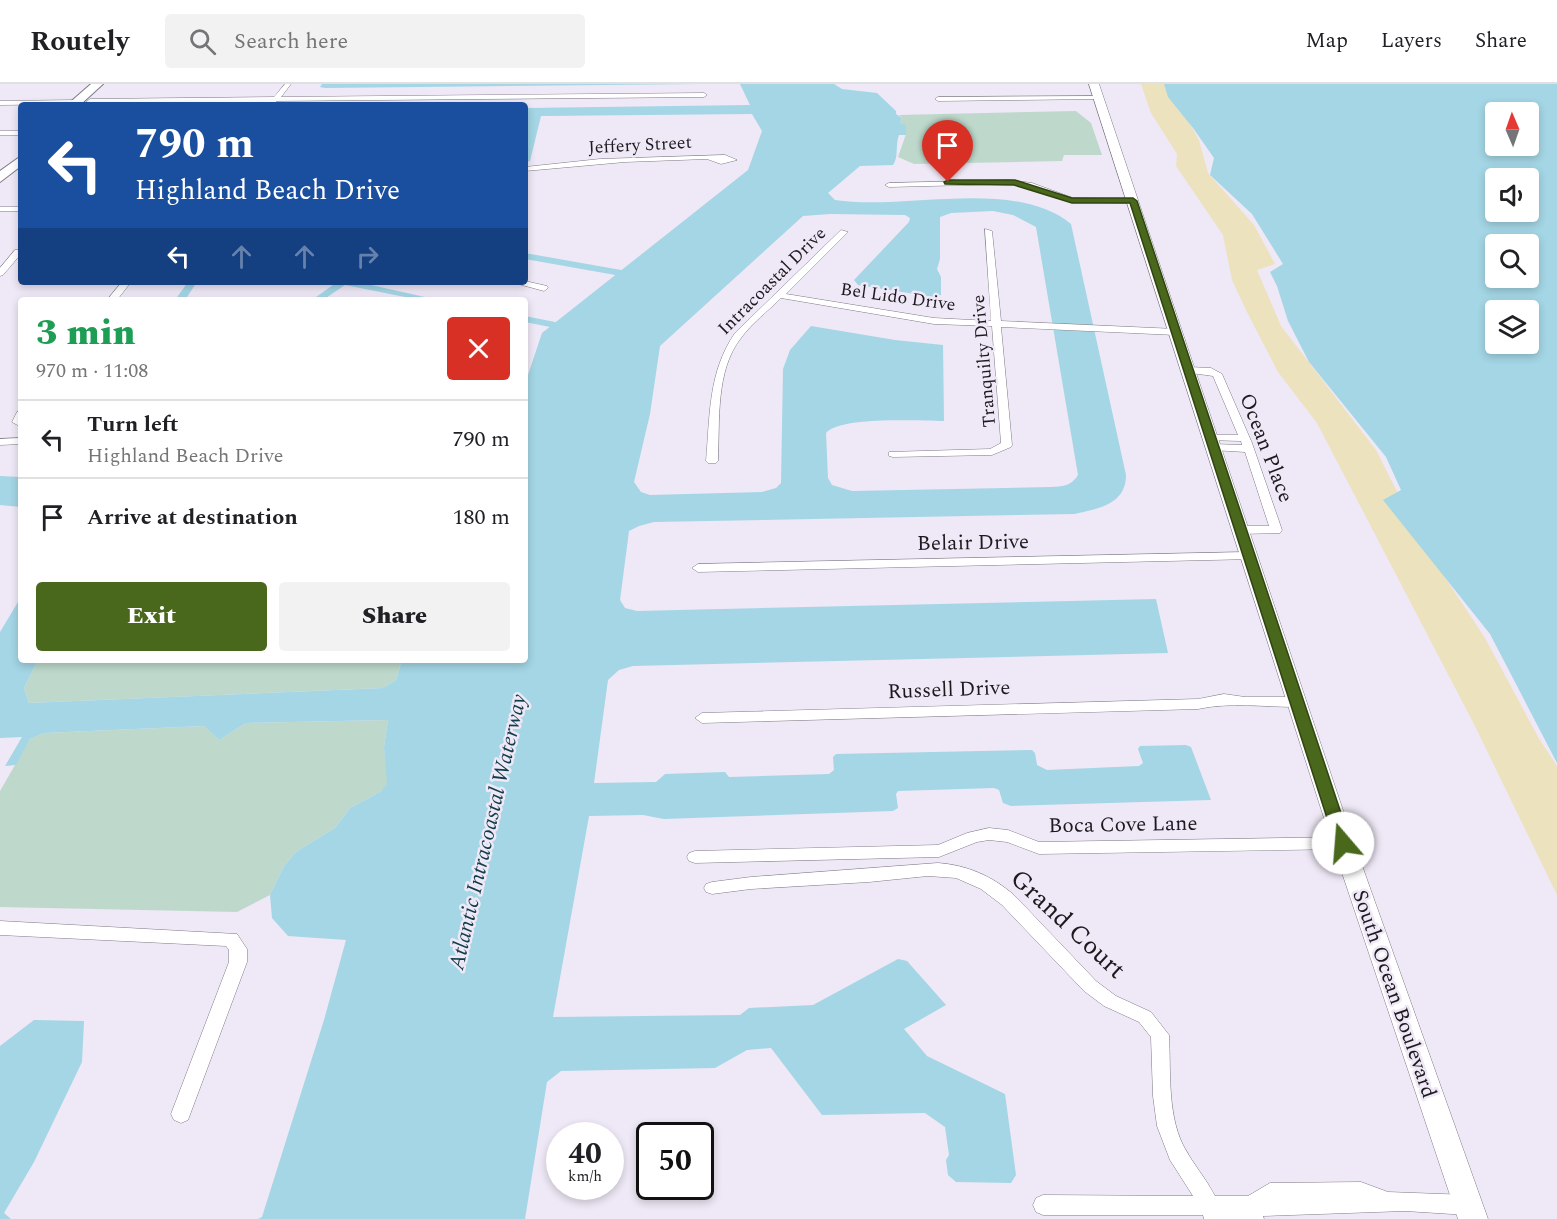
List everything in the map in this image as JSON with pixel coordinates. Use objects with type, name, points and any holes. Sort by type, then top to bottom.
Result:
[{"type":"main road","points":[[82,102],[98,84]]},
{"type":"main road","points":[[82,102],[110,84]]},
{"type":"main road","name":"South Ocean Boulevard","points":[[1096,91],[1343,843],[1470,1212]]},
{"type":"main road","points":[[0,178],[14,165]]},
{"type":"street","points":[[273,102],[288,84]]},
{"type":"street","points":[[938,99],[1096,91]]},
{"type":"street","points":[[82,102],[273,102],[704,95]]},
{"type":"street","points":[[0,103],[18,103]]},
{"type":"street","points":[[0,133],[18,133]]},
{"type":"street","name":"Jeffery Street","points":[[528,170],[626,158],[707,157]]},
{"type":"street","points":[[889,185],[1010,182],[1029,185],[1072,201],[1133,201]]},
{"type":"street","points":[[0,204],[18,204]]},
{"type":"street","points":[[0,209],[18,209]]},
{"type":"street","name":"Tranquilty Drive","points":[[893,454],[992,452],[1007,445],[988,231]]},
{"type":"street","name":"Intracoastal Drive","points":[[712,461],[722,360],[738,335],[844,232]]},
{"type":"street","points":[[6,252],[18,252]]},
{"type":"street","points":[[0,273],[18,254]]},
{"type":"street","points":[[114,297],[124,285]]},
{"type":"street","points":[[528,285],[544,288]]},
{"type":"street","name":"Bel Lido Drive","points":[[779,295],[908,318],[997,324],[1175,330]]},
{"type":"street","name":"Ocean Place","points":[[1188,370],[1211,371],[1218,374],[1247,443],[1276,530],[1240,530]]},
{"type":"street","points":[[0,442],[18,441]]},
{"type":"street","points":[[1212,442],[1247,443]]},
{"type":"street","name":"Belair Drive","points":[[698,568],[1249,556]]},
{"type":"street","name":"Russell Drive","points":[[702,718],[1198,704],[1241,706],[1245,702],[1297,702]]},
{"type":"street","name":"Boca Cove Lane","points":[[695,856],[939,851],[966,838],[988,833],[1010,836],[1029,846],[1039,848],[1343,843]]},
{"type":"street","name":"Grand Court","points":[[712,888],[770,880],[839,878],[906,873],[927,869],[950,870],[992,886],[1099,994],[1145,1017],[1154,1025],[1160,1035],[1163,1108],[1168,1130],[1176,1153],[1213,1213]]},
{"type":"street","points":[[0,928],[231,939],[238,949],[238,962],[182,1114]]},
{"type":"street","points":[[1042,1205],[1213,1213],[1389,1202],[1470,1212]]},
{"type":"green space","points":[[1076,111],[1091,123],[1102,155],[1064,155],[1062,161],[914,164],[898,157],[906,134],[900,123],[902,118],[899,115]]},
{"type":"green space","points":[[36,663],[401,663],[396,680],[383,688],[29,703],[24,688]]},
{"type":"green space","points":[[388,720],[384,747],[388,784],[380,792],[350,808],[335,828],[296,852],[284,866],[270,895],[237,912],[0,907],[0,791],[30,739],[44,733],[204,726],[219,740],[246,723]]},
{"type":"sand","points":[[1141,84],[1170,84],[1176,100],[1199,140],[1208,173],[1254,225],[1275,264],[1257,270],[1281,326],[1376,450],[1426,549],[1485,638],[1538,737],[1557,766],[1557,895],[1475,726],[1317,423],[1278,372],[1247,312],[1232,280],[1223,235],[1176,166],[1177,154],[1151,113]]},
{"type":"water","points":[[322,84],[696,84],[325,88],[320,87]]},
{"type":"water","name":"Atlantic Intracoastal Waterway","points":[[740,84],[834,84],[842,89],[877,93],[902,118],[900,123],[906,125],[906,135],[899,135],[893,165],[860,166],[828,193],[835,200],[893,202],[957,198],[1020,202],[1047,210],[1071,224],[1126,475],[1125,485],[1116,499],[1101,507],[1074,514],[654,522],[629,531],[620,600],[625,608],[637,611],[1156,599],[1168,653],[633,666],[619,670],[608,680],[594,783],[656,782],[665,774],[725,772],[729,777],[829,774],[834,770],[833,757],[836,754],[1032,750],[1035,753],[1037,765],[1047,770],[1139,766],[1143,763],[1138,749],[1140,746],[1186,745],[1191,747],[1211,800],[1011,806],[1003,803],[999,790],[994,788],[898,791],[896,794],[898,808],[893,811],[664,819],[643,815],[589,816],[553,1017],[740,1015],[749,1008],[813,1005],[898,959],[907,961],[946,1005],[904,1029],[927,1056],[1005,1094],[1016,1175],[1011,1183],[956,1182],[948,1175],[946,1160],[949,1155],[945,1127],[925,1113],[822,1115],[771,1048],[747,1050],[715,1068],[561,1071],[547,1082],[525,1219],[258,1219],[262,1217],[324,1020],[346,940],[288,936],[272,918],[270,895],[284,866],[296,852],[335,828],[350,808],[380,792],[387,784],[384,747],[388,720],[246,723],[219,740],[204,726],[44,733],[30,739],[16,765],[5,766],[22,737],[0,738],[0,632],[18,602],[18,663],[36,663],[24,688],[29,703],[383,688],[396,680],[401,663],[528,663],[528,375],[542,333],[748,170],[762,131],[752,114],[541,116],[530,161],[528,161],[528,108],[750,105]],"holes":[[[993,211],[1013,215],[1036,227],[1078,475],[1070,483],[1052,487],[852,491],[832,485],[828,478],[826,433],[834,428],[863,422],[944,421],[943,345],[895,340],[811,326],[790,350],[783,369],[781,483],[776,488],[762,492],[650,495],[641,492],[634,482],[650,414],[660,346],[803,216],[905,215],[910,218],[909,222],[854,280],[858,285],[934,297],[941,295],[941,277],[937,269],[940,259],[940,217],[951,213]]]},
{"type":"water","points":[[1164,84],[1557,84],[1557,763],[1490,634],[1383,500],[1401,490],[1386,457],[1309,362],[1288,321],[1270,272],[1283,264],[1252,214],[1210,175],[1214,158],[1168,97]]},
{"type":"water","points":[[0,476],[18,477],[18,507],[0,505]]},
{"type":"water","points":[[34,1020],[84,1021],[82,1062],[34,1162],[4,1213],[11,1219],[0,1219],[0,1046]]},
{"type":"waterway","points":[[528,257],[638,276]]},
{"type":"waterway","points":[[182,297],[191,285]]},
{"type":"waterway","points":[[321,297],[339,285]]},
{"type":"waterway","points":[[360,285],[418,297]]},
{"type":"waterway","points":[[528,320],[570,328]]},
{"type":"route","points":[[948,182],[1015,182],[1072,201],[1133,201],[1343,843]]}]
